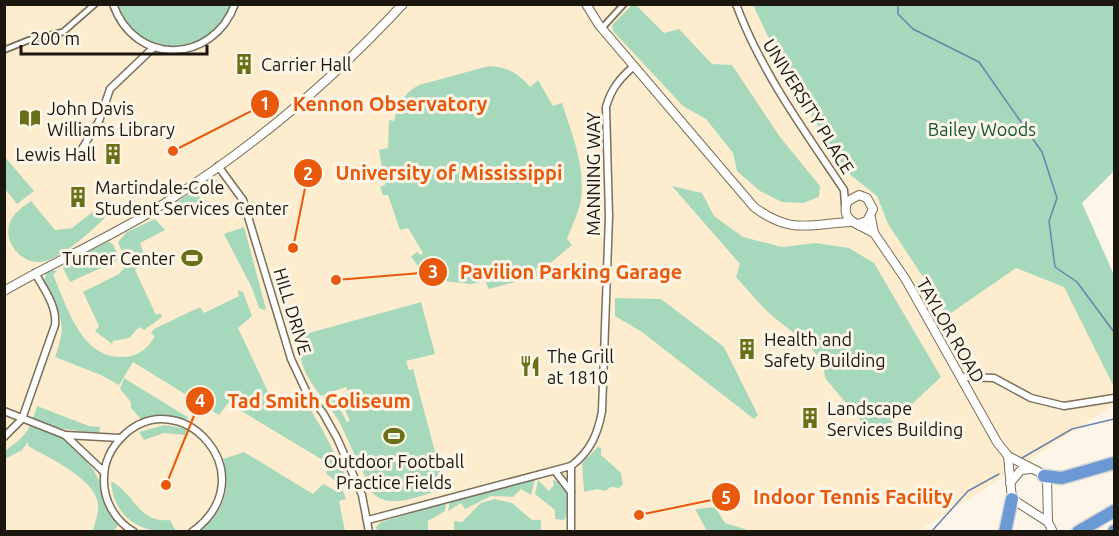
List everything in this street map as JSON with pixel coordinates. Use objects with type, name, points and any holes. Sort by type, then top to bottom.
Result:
[{"type":"highway","points":[[1038,472],[1062,478],[1114,463]]},
{"type":"highway","points":[[1005,531],[1012,498]]},
{"type":"highway","points":[[1078,531],[1114,511]]},
{"type":"street","points":[[4,50],[29,40],[63,32],[95,4]]},
{"type":"street","points":[[113,4],[123,26],[135,38],[153,48],[177,50],[198,45],[216,36],[230,18],[235,4]]},
{"type":"street","points":[[4,291],[144,215],[218,166],[308,99],[403,4]]},
{"type":"street","points":[[586,4],[602,28],[754,207],[778,223],[797,228],[813,228],[838,221],[855,223],[874,233]]},
{"type":"street","points":[[602,28],[624,4]]},
{"type":"street","name":"UNIVERSITY PLACE","points":[[736,4],[756,53],[844,190],[845,209]]},
{"type":"street","points":[[80,152],[99,121],[110,89],[153,48]]},
{"type":"street","name":"MANNING WAY","points":[[368,520],[571,466],[588,450],[595,438],[602,411],[609,216],[606,107],[616,84],[634,66]]},
{"type":"street","name":"HILL DRIVE","points":[[218,166],[243,200],[291,359],[306,391],[323,413],[337,438],[362,495],[369,531]]},
{"type":"street","name":"UNIVERSITY PLACE","points":[[844,190],[859,195]]},
{"type":"street","points":[[838,221],[851,198],[859,195],[870,201],[873,210],[871,218],[855,223]]},
{"type":"street","points":[[845,209],[855,223]]},
{"type":"street","name":"TAYLOR ROAD","points":[[871,218],[874,233],[906,280],[1008,456]]},
{"type":"street","points":[[4,436],[22,419],[55,325],[56,314],[35,273]]},
{"type":"street","points":[[961,377],[994,378],[1031,398],[1064,406],[1114,398]]},
{"type":"street","points":[[4,411],[65,435],[120,438]]},
{"type":"street","points":[[134,531],[125,526],[112,510],[106,498],[104,472],[112,448],[120,438],[142,424],[158,420],[174,421],[189,426],[211,444],[222,468],[222,492],[215,508],[205,522],[192,531]]},
{"type":"street","points":[[65,435],[104,472]]},
{"type":"street","points":[[1008,456],[1038,472],[1048,486],[1046,497],[1048,522],[1053,531]]},
{"type":"street","points":[[1008,456],[1012,498],[1017,504],[1029,508],[1048,522]]},
{"type":"street","points":[[571,466],[573,494],[571,531]]},
{"type":"street","points":[[1010,484],[1021,470],[1038,472]]},
{"type":"street","points":[[555,471],[573,494]]},
{"type":"street","points":[[1029,508],[1039,505],[1046,497]]},
{"type":"street","points":[[120,531],[125,526]]},
{"type":"shaded area","points":[[4,5],[753,5],[786,75],[848,173],[877,196],[888,224],[948,314],[1016,268],[1065,287],[1114,387],[1114,405],[919,531],[5,531]]},
{"type":"green space","points":[[113,5],[235,5],[219,29],[207,38],[179,49],[164,49],[149,46],[136,39],[126,28]]},
{"type":"green space","points":[[632,5],[636,5],[664,33],[679,29],[712,64],[732,65],[780,137],[820,186],[819,197],[803,203],[782,202],[760,191],[737,171],[733,153],[706,119],[683,106],[613,31],[612,25]]},
{"type":"green space","name":"Bailey Woods","points":[[753,5],[1114,5],[1114,171],[1082,203],[1114,275],[1114,387],[1064,287],[1016,268],[948,315],[888,224],[877,196],[848,173],[786,75]]},
{"type":"green space","points":[[489,66],[512,72],[530,87],[538,80],[553,106],[562,103],[580,165],[582,191],[579,208],[567,239],[572,245],[548,265],[536,268],[537,276],[489,289],[485,281],[471,284],[435,280],[425,274],[411,257],[417,252],[421,255],[423,253],[408,228],[400,230],[388,195],[383,195],[380,187],[385,185],[379,150],[388,148],[389,120],[394,121],[402,100],[414,88]]},
{"type":"green space","points":[[5,157],[34,191],[17,204],[5,189]]},
{"type":"green space","points":[[213,178],[219,182],[199,195],[202,202],[168,218],[165,210]]},
{"type":"green space","points":[[672,186],[702,193],[714,216],[743,237],[782,247],[815,243],[849,248],[874,263],[941,377],[879,435],[867,428],[825,378],[823,367],[811,348],[765,309],[736,277],[740,264]]},
{"type":"green space","points":[[31,201],[55,230],[72,228],[95,210],[108,214],[95,228],[58,256],[41,262],[33,262],[14,249],[9,235],[11,220]]},
{"type":"green space","points":[[155,219],[165,230],[140,243],[147,263],[134,252],[124,255],[118,242],[127,232]]},
{"type":"green space","points":[[244,227],[266,309],[264,310],[259,308],[252,288],[224,234]]},
{"type":"green space","points":[[108,242],[113,244],[119,258],[70,282],[63,268],[65,263]]},
{"type":"green space","points":[[131,259],[139,267],[135,270],[156,315],[160,313],[162,317],[144,330],[139,327],[129,338],[113,341],[112,344],[95,331],[99,326],[83,292],[119,274]]},
{"type":"green space","points":[[57,271],[53,275],[70,314],[85,339],[107,355],[121,357],[132,356],[145,349],[155,336],[151,333],[154,329],[200,307],[204,313],[239,296],[238,290],[243,292],[252,316],[238,328],[277,411],[305,404],[301,394],[348,480],[336,482],[326,473],[331,465],[228,403],[219,415],[133,362],[119,385],[101,375],[55,357],[62,324],[44,280],[47,272]]},
{"type":"green space","points":[[615,298],[661,299],[724,347],[758,415],[754,419],[642,332],[615,316]]},
{"type":"green space","points":[[421,302],[435,354],[406,361],[409,370],[413,369],[443,482],[438,491],[412,499],[386,501],[372,492],[339,421],[326,402],[335,400],[347,422],[350,421],[341,401],[343,395],[349,393],[346,387],[321,396],[302,363],[301,340],[309,333]]},
{"type":"green space","points":[[124,378],[189,418],[184,420],[166,416],[142,420],[131,408],[131,402],[120,389]]},
{"type":"green space","points":[[37,406],[89,426],[100,427],[99,434],[58,428],[33,418]]},
{"type":"green space","points":[[31,422],[65,435],[93,469],[99,481],[104,502],[118,525],[114,531],[93,531],[98,504],[89,486],[69,470],[28,446],[28,442],[22,450],[5,459],[5,451],[24,435]]},
{"type":"green space","points":[[165,425],[187,429],[185,435],[164,433],[144,440],[139,432]]},
{"type":"green space","points":[[598,447],[601,448],[601,455],[621,473],[623,484],[619,488],[611,487],[605,491],[597,489],[584,492],[582,463]]},
{"type":"green space","points":[[244,452],[313,494],[323,484],[334,490],[343,491],[346,499],[339,501],[345,531],[200,531],[215,515],[224,499],[226,481],[223,459]]},
{"type":"green space","points":[[535,479],[531,495],[521,489],[513,497],[491,496],[465,509],[461,503],[448,511],[450,501]]},
{"type":"green space","points":[[538,480],[549,491],[554,485],[553,480],[562,486],[568,503],[564,520],[555,519],[555,510],[535,494]]},
{"type":"green space","points":[[111,481],[151,517],[170,520],[176,531],[151,530],[131,521],[117,505]]},
{"type":"green space","points":[[495,499],[512,503],[532,520],[541,520],[541,531],[454,531],[454,521],[462,522],[481,503]]},
{"type":"green space","points":[[446,502],[445,511],[428,521],[428,531],[377,531],[376,527],[381,522]]},
{"type":"green space","points":[[715,507],[725,523],[751,531],[707,531],[695,509]]},
{"type":"waterway","points":[[898,4],[898,14],[913,29],[979,62],[1042,152],[1057,198],[1049,221],[1055,267],[1077,282],[1114,332]]},
{"type":"waterway","points":[[1022,458],[1072,429],[1114,419]]},
{"type":"waterway","points":[[931,532],[968,491],[999,474]]},
{"type":"place","name":"Carrier Hall","points":[[244,64]]},
{"type":"place","name":"John Davis Williams Library","points":[[30,118]]},
{"type":"place","name":"Kennon Observatory","points":[[173,151]]},
{"type":"place","name":"Lewis Hall","points":[[113,154]]},
{"type":"place","name":"Martindale-Cole Student Services Center","points":[[78,197]]},
{"type":"place","name":"University of Mississippi","points":[[293,248]]},
{"type":"place","name":"Turner Center","points":[[192,258]]},
{"type":"place","name":"Pavilion Parking Garage","points":[[336,280]]},
{"type":"place","name":"Health and Safety Building","points":[[747,349]]},
{"type":"place","name":"The Grill at 1810","points":[[530,366]]},
{"type":"place","name":"Landscape Services Building","points":[[810,418]]},
{"type":"place","name":"Outdoor Football Practice Fields","points":[[394,436]]},
{"type":"place","name":"Tad Smith Coliseum","points":[[166,485]]},
{"type":"place","name":"Indoor Tennis Facility","points":[[639,515]]}]
